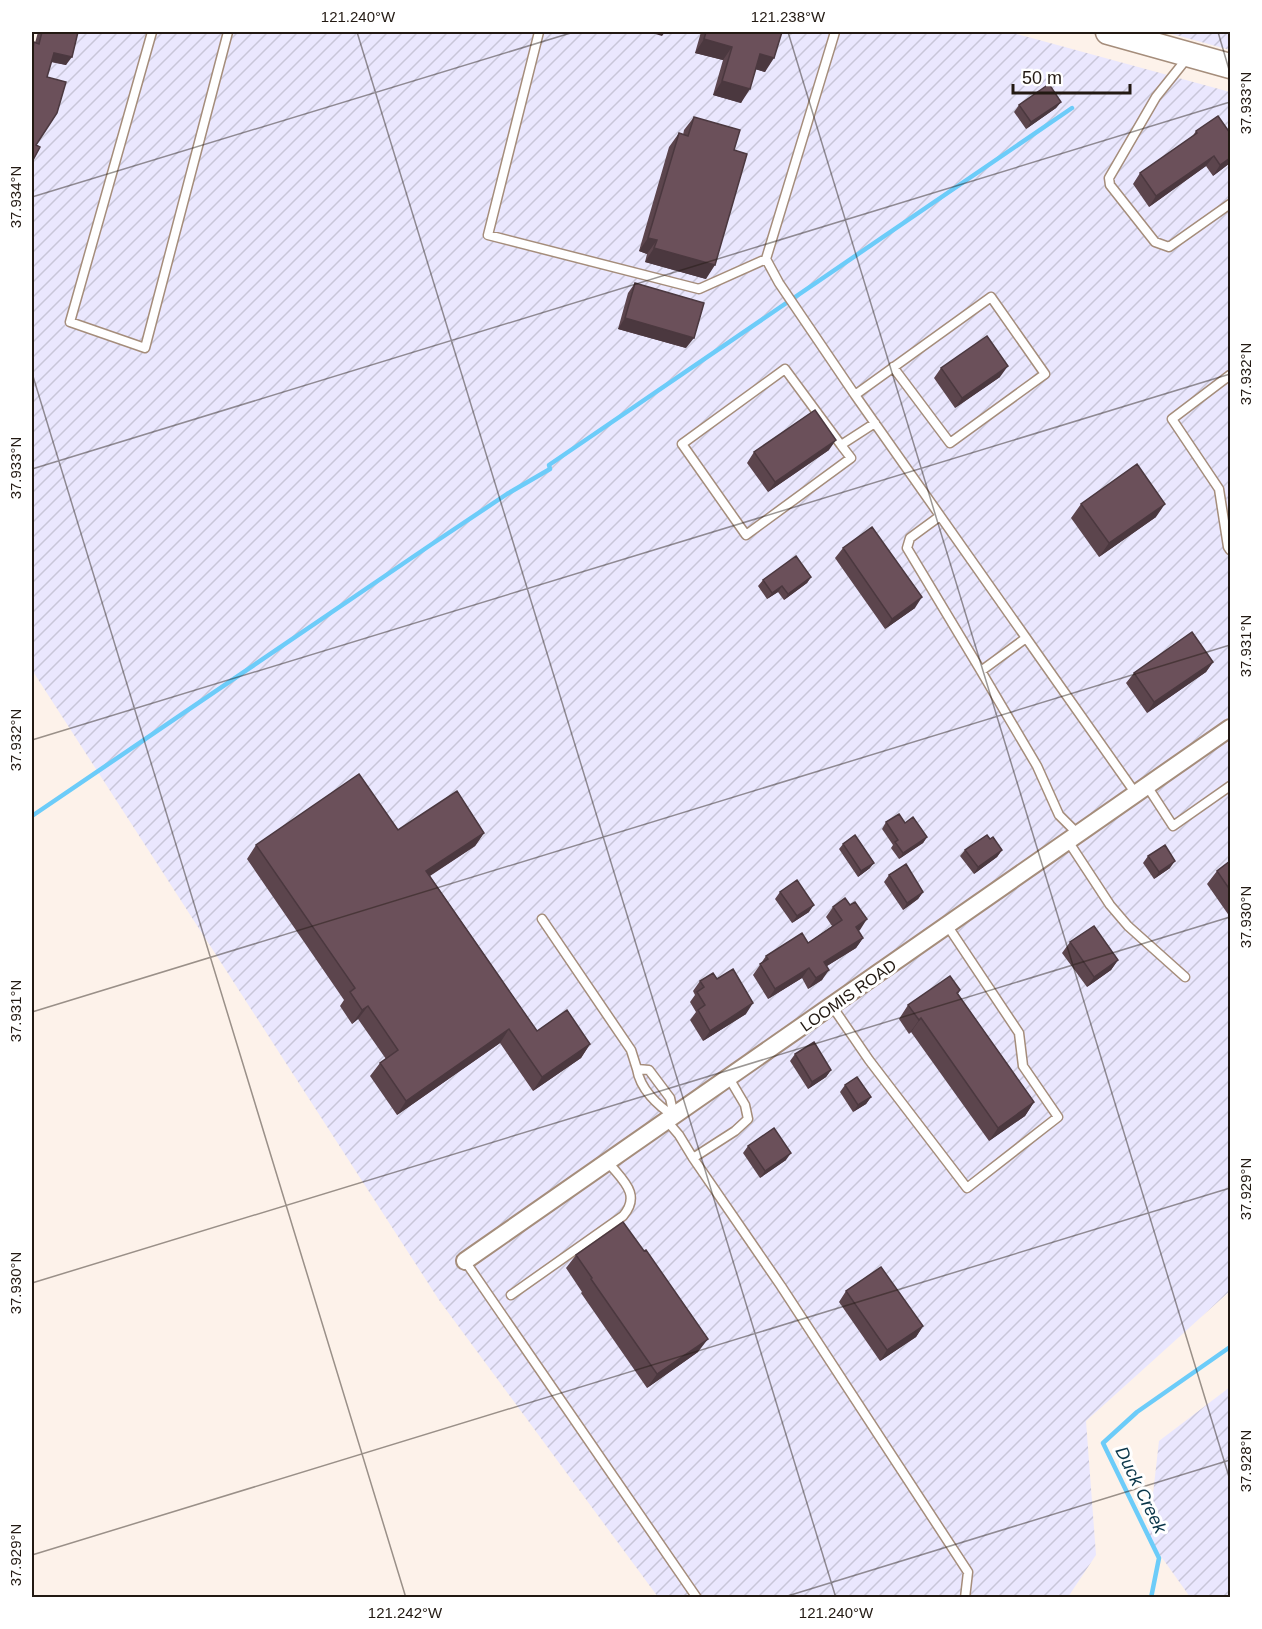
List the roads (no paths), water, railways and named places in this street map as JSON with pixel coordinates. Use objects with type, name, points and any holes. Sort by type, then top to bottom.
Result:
[{"type":"street","points":[[1108,32],[1230,66]]},
{"type":"street","name":"LOOMIS ROAD","points":[[465,1261],[1230,728]]},
{"type":"lane","points":[[152,32],[70,322],[145,348],[228,32]]},
{"type":"lane","points":[[539,32],[488,235],[699,289],[766,259]]},
{"type":"lane","points":[[835,32],[766,259],[779,283],[855,395],[1026,639],[1142,790],[1173,826],[1230,786]]},
{"type":"lane","points":[[1190,55],[1156,97],[1109,178],[1110,185],[1155,242],[1169,247],[1230,204]]},
{"type":"lane","points":[[855,395],[893,367],[991,297],[1045,374],[950,443],[893,367]]},
{"type":"lane","points":[[785,369],[841,446],[850,458],[746,535],[682,444],[785,369]]},
{"type":"lane","points":[[1230,375],[1172,419],[1219,489],[1230,550]]},
{"type":"lane","points":[[841,446],[875,423]]},
{"type":"lane","points":[[940,516],[910,538],[908,548],[1037,766],[1059,814],[1110,905],[1128,926],[1185,977]]},
{"type":"lane","points":[[981,671],[1026,639]]},
{"type":"lane","points":[[542,919],[631,1050],[638,1078],[658,1106],[670,1118],[693,1158],[782,1286],[969,1572],[965,1598]]},
{"type":"lane","points":[[832,1006],[869,1060],[967,1188],[1058,1118],[1023,1066],[1018,1032],[947,925]]},
{"type":"lane","points":[[637,1069],[649,1070],[670,1098],[670,1118]]},
{"type":"lane","points":[[693,1158],[735,1131],[748,1119],[745,1105],[729,1078]]},
{"type":"lane","points":[[511,1295],[623,1216],[630,1208],[632,1199],[630,1191],[608,1161]]},
{"type":"lane","points":[[465,1261],[697,1598]]},
{"type":"waterway","points":[[32,816],[432,544],[507,494],[550,469],[549,465],[1072,108]]},
{"type":"waterway","name":"Duck Creek","points":[[1151,1598],[1159,1558],[1103,1443],[1137,1412],[1230,1347]]}]
